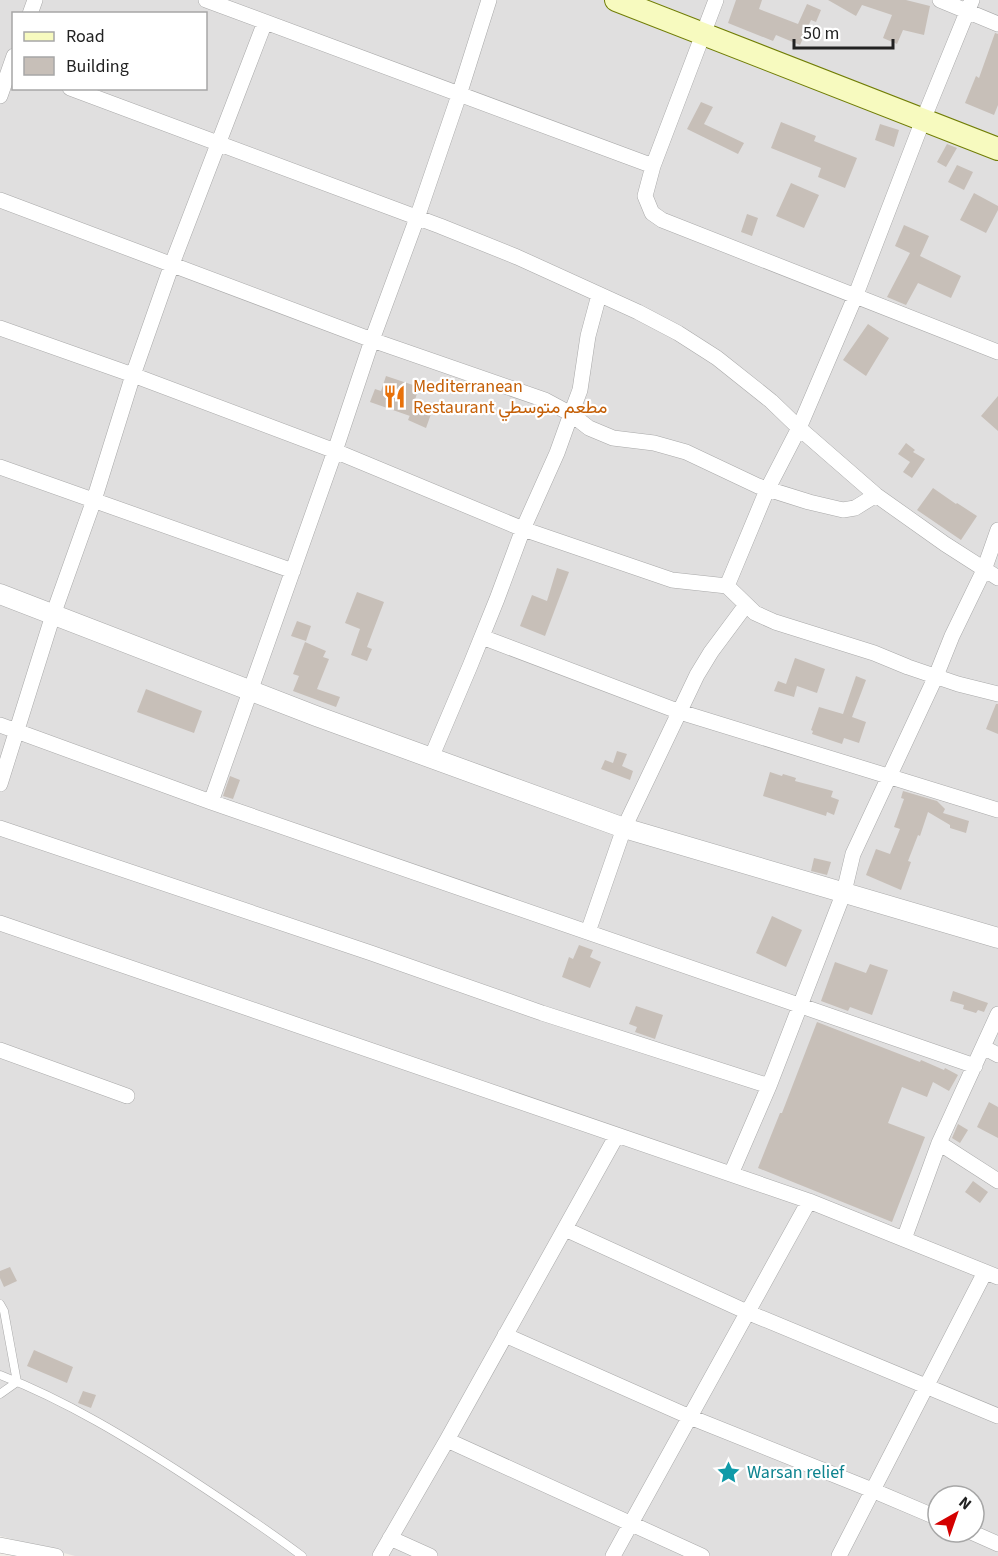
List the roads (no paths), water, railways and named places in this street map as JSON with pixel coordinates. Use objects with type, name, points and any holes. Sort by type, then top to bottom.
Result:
[{"type":"main road","points":[[616,0],[998,149]]},
{"type":"street","points":[[206,0],[653,166]]},
{"type":"street","points":[[211,802],[372,340],[417,218],[489,0]]},
{"type":"street","points":[[716,0],[653,166],[645,196],[652,213],[662,220],[998,352]]},
{"type":"street","points":[[940,0],[970,5],[998,24]]},
{"type":"street","points":[[727,586],[767,490],[799,428],[855,297],[970,5]]},
{"type":"street","points":[[0,784],[53,615],[94,500],[133,375],[172,264],[265,22]]},
{"type":"street","points":[[0,96],[9,63]]},
{"type":"street","points":[[75,90],[517,257],[638,312],[678,333],[717,358],[771,401],[876,495],[998,578]]},
{"type":"street","points":[[0,200],[372,340],[545,400],[571,414],[588,428],[613,438],[654,443],[686,452],[735,477],[767,490],[843,510],[855,508],[876,495]]},
{"type":"street","points":[[431,758],[482,637],[523,529],[557,453],[580,390],[588,336],[599,295]]},
{"type":"street","points":[[0,328],[335,451],[523,529],[672,580],[727,586],[754,613],[775,622],[874,653],[958,684],[998,694]]},
{"type":"street","points":[[0,467],[292,571]]},
{"type":"street","points":[[731,1174],[801,1006],[844,892],[853,854],[984,570],[998,530]]},
{"type":"street","points":[[0,594],[250,691],[624,828],[998,938]]},
{"type":"street","points":[[588,932],[624,828],[697,675],[746,605]]},
{"type":"street","points":[[482,637],[680,712],[998,810]]},
{"type":"street","points":[[0,725],[211,802],[975,1066]]},
{"type":"street","points":[[0,828],[371,952],[542,1013],[769,1086]]},
{"type":"street","points":[[0,923],[809,1200],[992,1275],[928,1386],[839,1556]]},
{"type":"street","points":[[904,1239],[939,1143],[998,1014]]},
{"type":"street","points":[[983,1047],[998,1055]]},
{"type":"street","points":[[0,1050],[127,1096]]},
{"type":"street","points":[[380,1556],[617,1135]]},
{"type":"street","points":[[939,1143],[998,1181]]},
{"type":"street","points":[[613,1556],[809,1200]]},
{"type":"street","points":[[565,1229],[747,1312],[998,1416]]},
{"type":"street","points":[[505,1335],[690,1417],[926,1513]]},
{"type":"street","points":[[447,1440],[702,1556]]},
{"type":"street","points":[[390,1538],[430,1556]]},
{"type":"street","points":[[0,1545],[56,1556]]},
{"type":"lane","points":[[0,1304],[4,1311],[17,1382]]},
{"type":"lane","points":[[0,1375],[81,1413],[134,1442],[260,1524],[302,1556]]},
{"type":"lane","points":[[0,1394],[17,1382]]},
{"type":"place","name":"Mediterranean Restaurant مطعم متوسطي","points":[[395,396]]},
{"type":"place","name":"Warsan relief","points":[[729,1472]]}]
